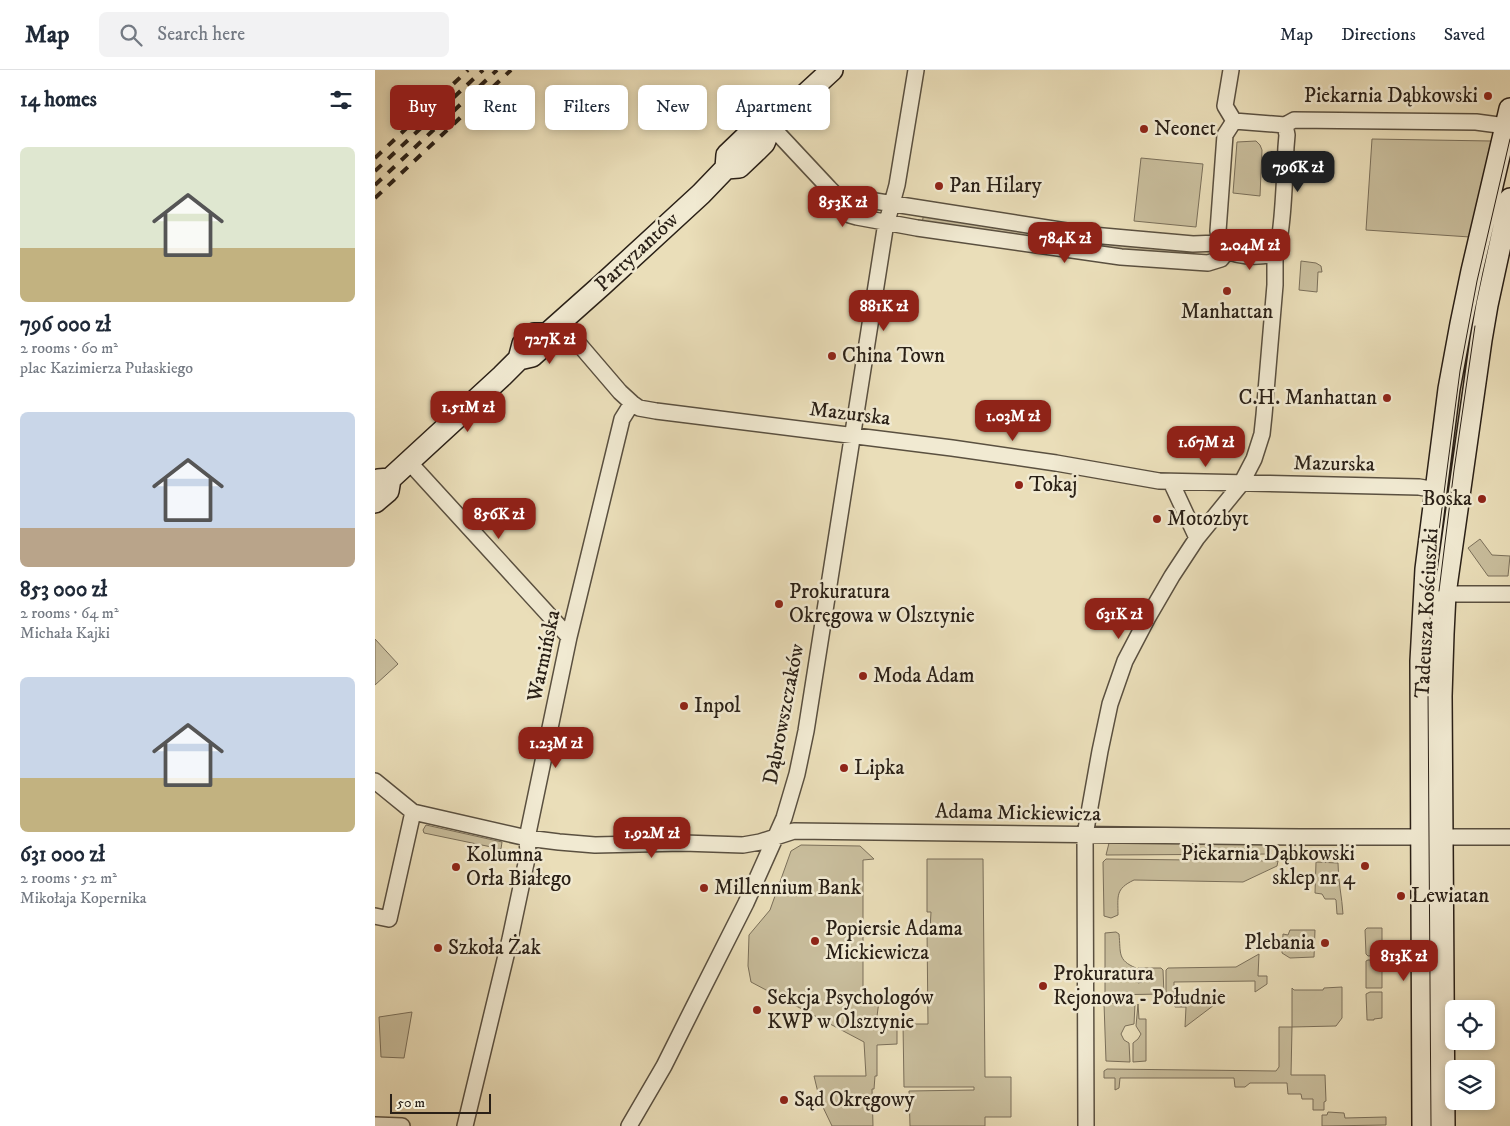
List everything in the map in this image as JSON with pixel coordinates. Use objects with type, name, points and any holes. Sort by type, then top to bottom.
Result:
[{"type":"street","name":"Partyzantów","points":[[816,85],[832,70]]},
{"type":"street","name":"Dąbrowszczaków","points":[[629,1126],[664,1066],[746,903],[784,818],[797,774],[806,731],[887,222],[897,185],[916,70]]},
{"type":"street","points":[[1231,70],[1225,106],[1233,121]]},
{"type":"street","points":[[1233,121],[1285,125],[1294,120],[1476,122],[1509,120]]},
{"type":"street","name":"Tadeusza Kościuszki","points":[[1423,1126],[1432,837],[1441,696],[1435,594],[1429,543],[1449,390],[1465,305],[1509,120]]},
{"type":"street","points":[[775,130],[834,192],[839,209],[857,216],[917,228],[1121,257],[1208,262],[1221,259],[1223,247],[1218,232],[1225,135],[1233,121]]},
{"type":"street","points":[[1086,1126],[1085,835],[1100,751],[1110,704],[1125,661],[1172,576],[1197,538],[1241,484],[1254,459],[1262,434],[1275,285],[1275,254],[1280,234],[1287,135],[1285,125]]},
{"type":"street","name":"Partyzantów","points":[[375,502],[388,491],[382,481],[409,462],[519,359],[532,356],[543,347],[553,328],[726,168],[739,167],[764,143],[769,130]]},
{"type":"street","points":[[834,192],[852,198],[1092,235],[1223,247],[1244,256],[1259,257],[1275,254]]},
{"type":"street","name":"Tadeusza Kościuszki","points":[[1435,594],[1491,286],[1510,199]]},
{"type":"street","name":"Mazurska","points":[[553,328],[639,408],[952,448],[1056,463],[1159,481],[1419,487],[1436,490]]},
{"type":"street","name":"Warmińska","points":[[465,1126],[510,940],[528,854],[527,838],[569,637],[622,419],[632,403]]},
{"type":"street","points":[[409,462],[569,637]]},
{"type":"street","points":[[1171,482],[1197,538]]},
{"type":"street","points":[[1435,594],[1510,594]]},
{"type":"street","points":[[375,781],[413,812],[382,917]]},
{"type":"street","name":"Adama Mickiewicza","points":[[413,812],[527,838],[595,845],[743,845],[795,832],[1510,837]]},
{"type":"street","name":"Tadeusza Kościuszki","points":[[1432,837],[1444,1126]]},
{"type":"street","points":[[375,1125],[402,1126]]},
{"type":"shaded area","points":[[1372,139],[1491,141],[1470,237],[1366,230]]},
{"type":"shaded area","points":[[1256,141],[1262,150],[1260,196],[1233,193],[1237,142]]},
{"type":"shaded area","points":[[1141,158],[1203,164],[1196,227],[1134,221]]},
{"type":"shaded area","points":[[924,213],[1189,249],[1188,257],[1133,253],[922,223]]},
{"type":"shaded area","points":[[1301,261],[1316,263],[1321,266],[1322,272],[1318,272],[1317,292],[1299,290]]},
{"type":"shaded area","points":[[1480,539],[1492,555],[1510,556],[1508,576],[1488,576],[1468,548]]},
{"type":"shaded area","points":[[375,639],[398,664],[375,685]]},
{"type":"shaded area","points":[[426,825],[502,842],[501,849],[424,833],[423,830]]},
{"type":"shaded area","points":[[1109,843],[1255,844],[1271,846],[1271,854],[1106,855]]},
{"type":"shaded area","points":[[801,845],[860,846],[874,859],[863,860],[863,1002],[879,1001],[876,1024],[895,1023],[897,1025],[897,1044],[877,1045],[877,1076],[875,1076],[874,1089],[872,1089],[873,1126],[832,1126],[820,1101],[814,1076],[866,1076],[864,1042],[751,982],[748,966],[749,935],[770,910],[791,851]]},
{"type":"shaded area","points":[[927,859],[983,859],[985,1077],[1011,1077],[1011,1117],[985,1117],[985,1126],[910,1126],[909,1091],[974,1090],[974,1087],[904,1087],[903,1024],[928,1024],[927,930],[930,930],[931,912],[927,912]]},
{"type":"shaded area","points":[[1106,859],[1278,861],[1277,866],[1243,882],[1134,880],[1121,890],[1118,898],[1118,915],[1111,918],[1104,916],[1103,862]]},
{"type":"shaded area","points":[[1316,862],[1338,863],[1343,914],[1337,914],[1335,899],[1325,899],[1322,894],[1315,893]]},
{"type":"shaded area","points":[[1367,928],[1382,928],[1382,955],[1368,956],[1366,954],[1365,930]]},
{"type":"shaded area","points":[[1290,930],[1315,930],[1314,957],[1290,958],[1282,953],[1283,934],[1288,935]]},
{"type":"shaded area","points":[[1116,932],[1119,934],[1121,955],[1126,962],[1136,968],[1138,983],[1142,982],[1142,979],[1139,978],[1138,968],[1161,968],[1163,970],[1164,994],[1105,995],[1105,933]]},
{"type":"shaded area","points":[[1259,954],[1258,976],[1267,976],[1267,984],[1255,992],[1255,981],[1174,982],[1174,994],[1166,993],[1166,970],[1168,968],[1236,967]]},
{"type":"shaded area","points":[[1382,960],[1382,988],[1366,988],[1366,961]]},
{"type":"shaded area","points":[[1342,987],[1342,1018],[1336,1026],[1292,1027],[1292,988],[1294,990],[1323,990],[1324,988]]},
{"type":"shaded area","points":[[1382,992],[1382,1018],[1367,1020],[1366,994]]},
{"type":"shaded area","points":[[1164,1000],[1218,1002],[1185,1027],[1186,1007],[1164,1004]]},
{"type":"shaded area","points":[[1104,1003],[1135,1004],[1134,1024],[1125,1026],[1121,1034],[1124,1040],[1129,1043],[1130,1062],[1106,1061]]},
{"type":"shaded area","points":[[1138,1004],[1139,1019],[1146,1019],[1146,1061],[1133,1062],[1133,1043],[1141,1034],[1136,1026]]},
{"type":"shaded area","points":[[412,1012],[404,1058],[381,1057],[379,1017]]},
{"type":"shaded area","points":[[1279,1027],[1292,1027],[1291,1075],[1325,1075],[1326,1101],[1324,1102],[1324,1110],[1313,1110],[1313,1099],[1302,1099],[1301,1094],[1288,1094],[1287,1083],[1250,1083],[1245,1087],[1235,1087],[1234,1078],[1120,1078],[1119,1088],[1115,1090],[1115,1078],[1104,1078],[1104,1071],[1107,1069],[1276,1071],[1279,1067]]},
{"type":"shaded area","points":[[1328,1112],[1344,1113],[1345,1118],[1386,1117],[1386,1125],[1322,1126],[1322,1115],[1327,1115]]},
{"type":"tram line","points":[[1431,1126],[1428,692],[1429,633],[1434,569],[1460,371],[1477,281],[1510,139]]},
{"type":"tram line","points":[[1439,591],[1475,326]]},
{"type":"railway","points":[[375,158],[468,70]]},
{"type":"railway","points":[[375,171],[483,70]]},
{"type":"railway","points":[[375,185],[497,70]]},
{"type":"railway","points":[[375,198],[511,70]]},
{"type":"place","name":"Piekarnia Dąbkowski","points":[[1488,96]]},
{"type":"place","name":"Neonet","points":[[1144,129]]},
{"type":"place","name":"Pan Hilary","points":[[939,186]]},
{"type":"place","name":"Manhattan","points":[[1227,291]]},
{"type":"place","name":"China Town","points":[[832,356]]},
{"type":"place","name":"C.H. Manhattan","points":[[1387,398]]},
{"type":"place","name":"Tokaj","points":[[1019,485]]},
{"type":"place","name":"Boska","points":[[1482,499]]},
{"type":"place","name":"Motozbyt","points":[[1157,519]]},
{"type":"place","name":"Prokuratura Okręgowa w Olsztynie","points":[[779,604]]},
{"type":"place","name":"Moda Adam","points":[[863,676]]},
{"type":"place","name":"Inpol","points":[[684,706]]},
{"type":"place","name":"Lipka","points":[[844,768]]},
{"type":"place","name":"Piekarnia Dąbkowski sklep nr 4","points":[[1365,866]]},
{"type":"place","name":"Kolumna Orła Białego","points":[[456,867]]},
{"type":"place","name":"Millennium Bank","points":[[704,888]]},
{"type":"place","name":"Lewiatan","points":[[1401,896]]},
{"type":"place","name":"Popiersie Adama Mickiewicza","points":[[815,941]]},
{"type":"place","name":"Plebania","points":[[1325,943]]},
{"type":"place","name":"Szkoła Żak","points":[[438,948]]},
{"type":"place","name":"Prokuratura Rejonowa - Południe","points":[[1043,986]]},
{"type":"place","name":"Sekcja Psychologów KWP w Olsztynie","points":[[757,1010]]},
{"type":"place","name":"Sąd Okręgowy","points":[[784,1100]]}]
